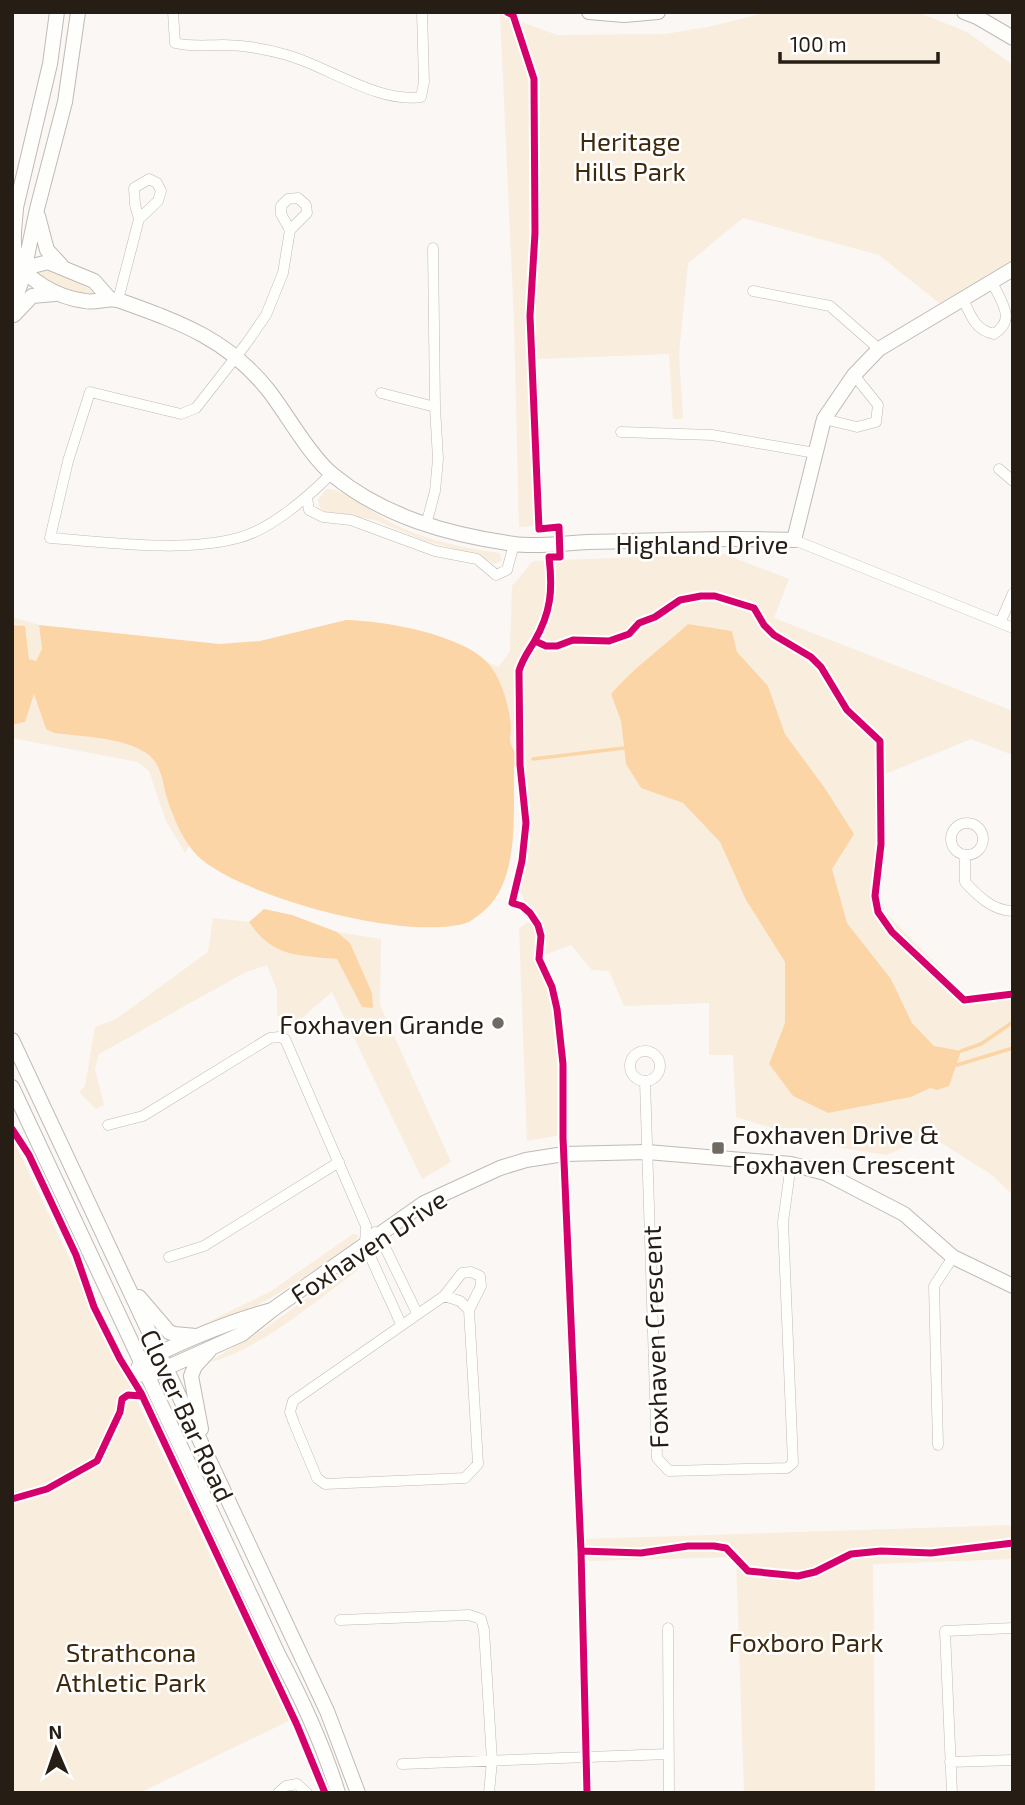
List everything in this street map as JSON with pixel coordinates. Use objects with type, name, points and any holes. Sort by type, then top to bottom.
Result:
[{"type":"street","points":[[12,308],[16,265],[13,215],[50,64],[57,12]]},
{"type":"street","points":[[16,265],[37,209],[65,102],[78,12]]},
{"type":"street","points":[[173,12],[175,43],[186,46],[260,47],[291,56],[376,91],[409,99],[421,97],[424,82],[422,12]]},
{"type":"street","points":[[589,12],[624,15],[659,12]]},
{"type":"street","points":[[964,12],[1013,38]]},
{"type":"street","points":[[37,209],[47,250],[65,268]]},
{"type":"street","points":[[113,299],[139,219]]},
{"type":"street","points":[[290,230],[283,273],[266,315],[196,408],[181,414],[90,393],[68,461],[50,538],[131,544],[200,544],[240,538],[273,521],[307,498],[331,474]]},
{"type":"street","points":[[426,525],[435,491],[438,459],[433,248]]},
{"type":"street","name":"Highland Drive","points":[[16,265],[48,262],[65,268],[94,281],[113,299],[198,331],[236,356],[269,391],[331,474],[368,499],[407,519],[514,544],[740,538],[794,540],[1013,628]]},
{"type":"street","points":[[16,265],[41,286],[57,294]]},
{"type":"street","points":[[794,540],[824,419],[854,374],[879,349],[1013,269]]},
{"type":"street","points":[[963,299],[977,327],[994,334],[1007,322],[1006,311],[992,282]]},
{"type":"street","points":[[753,291],[830,306],[879,349]]},
{"type":"street","points":[[12,317],[32,296],[57,294]]},
{"type":"street","name":"Highland Drive","points":[[57,294],[88,302],[113,299]]},
{"type":"street","points":[[824,419],[858,427],[876,422],[878,405],[854,374]]},
{"type":"street","points":[[381,393],[435,408]]},
{"type":"street","points":[[621,432],[712,435],[815,453]]},
{"type":"street","points":[[999,469],[1013,481]]},
{"type":"street","points":[[307,498],[309,510],[323,517],[351,520],[435,551],[477,559],[496,575],[507,570],[514,544]]},
{"type":"street","points":[[1000,623],[1013,593]]},
{"type":"street","points":[[965,855],[965,882],[982,900],[1013,911]]},
{"type":"street","points":[[108,1125],[144,1116],[270,1038],[279,1037],[289,1045],[339,1162],[366,1226],[365,1245],[401,1324]]},
{"type":"street","name":"Clover Bar Road","points":[[12,1040],[327,1711],[358,1793]]},
{"type":"street","points":[[645,1082],[647,1152]]},
{"type":"street","name":"Clover Bar Road","points":[[12,1087],[16,1105],[141,1362]]},
{"type":"street","points":[[16,1105],[38,1094]]},
{"type":"street","name":"Foxhaven Drive","points":[[148,1376],[242,1334],[424,1203],[499,1168],[526,1160],[564,1154],[647,1152],[791,1164],[825,1173],[904,1214],[953,1256],[1013,1286]]},
{"type":"street","name":"Foxhaven Crescent","points":[[647,1152],[657,1458],[669,1471],[787,1468],[793,1463],[783,1222],[791,1164]]},
{"type":"street","points":[[169,1257],[204,1246],[339,1162]]},
{"type":"street","points":[[366,1226],[379,1235],[417,1313]]},
{"type":"street","points":[[938,1445],[934,1286],[953,1256]]},
{"type":"street","points":[[471,1272],[480,1276],[481,1286],[469,1310],[478,1464],[465,1478],[325,1484],[317,1478],[302,1446],[290,1412],[293,1401],[417,1313],[444,1296],[462,1273],[471,1272]]},
{"type":"street","points":[[127,1283],[169,1332],[174,1335],[201,1336]]},
{"type":"street","points":[[444,1296],[460,1301],[469,1310]]},
{"type":"street","name":"Foxhaven Drive","points":[[141,1362],[235,1320],[272,1310]]},
{"type":"street","points":[[206,1452],[191,1376],[195,1366],[212,1348]]},
{"type":"street","points":[[141,1362],[136,1373],[148,1376]]},
{"type":"street","name":"Clover Bar Road","points":[[148,1376],[302,1700],[327,1756],[338,1793]]},
{"type":"street","points":[[340,1620],[469,1615],[481,1619],[484,1630],[492,1761],[489,1793]]},
{"type":"street","points":[[668,1628],[669,1793]]},
{"type":"street","points":[[952,1793],[945,1631],[1013,1628]]},
{"type":"street","points":[[402,1764],[669,1754]]},
{"type":"street","points":[[950,1762],[1013,1760]]},
{"type":"street","points":[[278,1793],[286,1786],[297,1784],[307,1793]]},
{"type":"green space","name":"Heritage Hills Park","points":[[769,12],[917,12],[967,32],[1013,65],[1013,265],[939,303],[879,255],[743,218],[688,263],[679,354],[683,419],[673,419],[669,354],[538,359],[544,525],[519,527],[514,322],[500,14],[557,35],[665,34]]},
{"type":"green space","points":[[42,270],[56,272],[93,291],[95,296],[52,287],[37,274]]},
{"type":"green space","points":[[326,489],[341,492],[388,521],[415,533],[456,545],[499,553],[502,560],[495,564],[478,555],[425,541],[375,520],[326,512],[320,508],[318,500]]},
{"type":"green space","points":[[724,554],[789,579],[774,618],[1013,711],[1013,755],[971,739],[883,775],[885,830],[878,885],[885,912],[966,995],[1013,990],[1013,1195],[992,1175],[935,1139],[926,1137],[887,1155],[841,1148],[805,1128],[772,1128],[736,1117],[733,1055],[709,1055],[709,1003],[624,1006],[609,971],[592,970],[571,945],[536,958],[549,987],[557,1035],[561,1135],[527,1141],[519,928],[537,917],[525,902],[518,885],[528,815],[523,765],[523,696],[517,696],[518,754],[510,743],[509,711],[503,691],[488,663],[499,667],[510,651],[512,586],[533,561]],"holes":[[[688,624],[732,631],[737,652],[768,686],[785,734],[824,787],[831,869],[847,923],[891,979],[912,1023],[934,1046],[930,1088],[911,1097],[828,1113],[793,1096],[769,1064],[785,1023],[785,962],[746,900],[720,842],[683,803],[641,788],[626,764],[621,721],[611,694]]]},
{"type":"green space","points":[[12,617],[39,625],[42,649],[36,661],[29,659],[27,639],[17,624],[12,625]]},
{"type":"green space","points":[[34,693],[46,729],[54,733],[127,745],[152,758],[159,768],[173,814],[190,844],[185,853],[166,821],[149,771],[138,762],[12,738],[12,725],[25,722]]},
{"type":"green space","points":[[213,918],[249,922],[258,934],[277,948],[311,957],[337,959],[350,943],[337,932],[381,939],[380,1005],[451,1162],[422,1179],[332,992],[295,1024],[277,1015],[277,990],[267,965],[244,973],[99,1054],[95,1069],[104,1105],[96,1109],[79,1092],[85,1086],[95,1027],[116,1019],[208,952]]},
{"type":"green space","name":"Strathcona Athletic Park","points":[[13,1139],[289,1721],[139,1793],[12,1793]]},
{"type":"green space","points":[[353,1234],[359,1236],[353,1243],[276,1295],[233,1317],[192,1330],[271,1291]]},
{"type":"green space","points":[[359,1265],[358,1270],[266,1336],[227,1357],[209,1362],[264,1329],[350,1268]]},
{"type":"green space","name":"Foxboro Park","points":[[1013,1525],[1013,1559],[873,1564],[875,1793],[744,1793],[736,1557],[588,1561],[584,1539]]},
{"type":"shaded area","points":[[346,620],[401,626],[460,644],[488,663],[501,685],[509,712],[510,742],[518,757],[514,768],[514,823],[510,862],[497,896],[484,911],[469,922],[443,927],[410,927],[371,922],[291,902],[254,888],[223,874],[195,853],[175,821],[158,766],[146,753],[114,741],[54,733],[46,729],[34,694],[25,722],[12,725],[12,625],[25,626],[29,659],[36,661],[42,649],[39,625],[219,644],[260,641]]},
{"type":"shaded area","points":[[688,624],[732,631],[737,652],[768,686],[785,734],[854,834],[832,869],[847,923],[891,979],[912,1023],[934,1046],[961,1051],[949,1086],[937,1090],[930,1088],[911,1097],[828,1113],[793,1096],[769,1064],[785,1023],[785,962],[746,900],[720,842],[683,803],[641,788],[626,764],[621,721],[611,694]]},
{"type":"shaded area","points":[[264,909],[292,915],[337,932],[350,943],[372,993],[373,1008],[362,1007],[337,959],[288,952],[277,948],[258,934],[249,922]]},
{"type":"waterway","points":[[533,759],[624,748]]},
{"type":"waterway","points":[[961,1051],[981,1044],[1013,1022]]},
{"type":"waterway","points":[[957,1065],[1013,1048]]},
{"type":"cycle path","points":[[507,12],[513,15],[534,79],[535,233],[530,316],[539,529],[559,527],[560,557],[549,557],[551,580],[547,611],[540,631],[519,671],[520,765],[526,823],[522,861],[512,903],[522,906],[538,925],[541,936],[539,959],[552,987],[563,1064],[563,1138],[581,1551],[587,1793]]},
{"type":"cycle path","points":[[535,641],[546,646],[557,646],[573,640],[609,641],[629,634],[639,623],[655,617],[680,600],[701,596],[715,596],[754,608],[774,635],[811,657],[821,667],[847,710],[880,741],[881,844],[875,896],[878,912],[892,932],[964,1000],[1013,994]]},
{"type":"cycle path","points":[[12,1129],[29,1155],[76,1255],[94,1307],[120,1359],[141,1393],[297,1725],[325,1793]]},
{"type":"cycle path","points":[[12,1499],[47,1489],[97,1461],[120,1412],[122,1399],[128,1395],[141,1396]]},
{"type":"cycle path","points":[[581,1551],[641,1553],[688,1546],[714,1546],[726,1548],[748,1571],[798,1576],[815,1572],[851,1554],[881,1551],[931,1553],[1013,1543]]},
{"type":"place","name":"Foxhaven Grande","points":[[498,1023]]},
{"type":"place","name":"Foxhaven Drive & Foxhaven Crescent","points":[[718,1148]]}]
